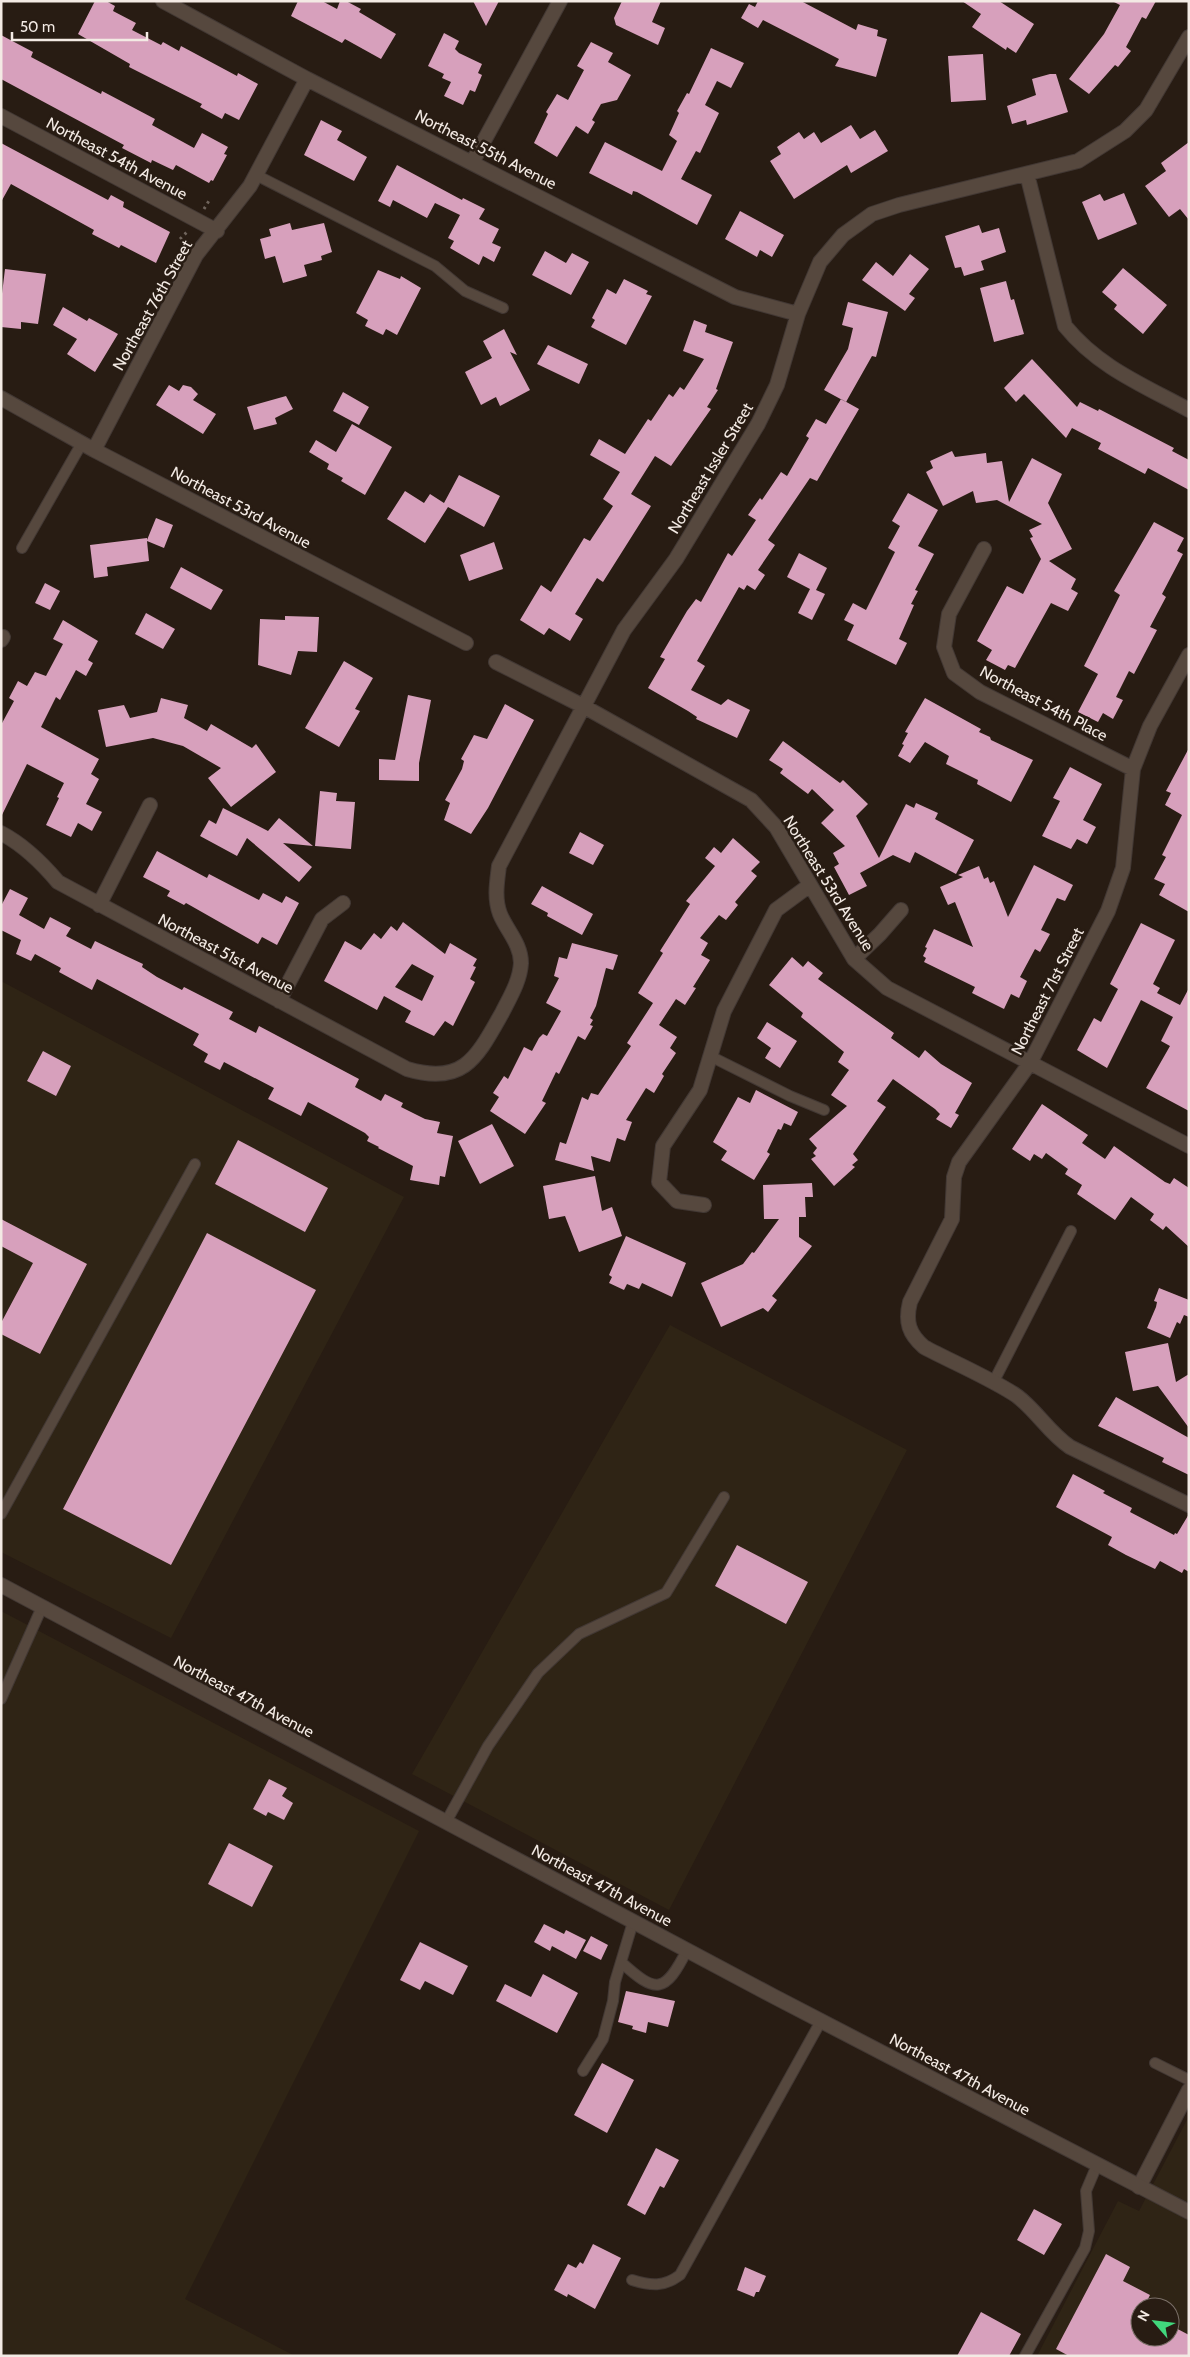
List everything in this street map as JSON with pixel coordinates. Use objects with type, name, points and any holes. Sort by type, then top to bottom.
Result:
[{"type":"street","name":"Northeast 55th Avenue","points":[[164,1],[307,78],[473,161],[735,297],[798,314]]},
{"type":"street","points":[[473,161],[560,1]]},
{"type":"street","name":"Northeast Issler Street","points":[[449,1073],[467,1064],[480,1052],[516,987],[521,963],[516,941],[500,914],[495,892],[499,866],[624,630],[676,559],[758,424],[778,385],[798,314],[820,262],[843,235],[872,214],[899,205],[1078,161],[1125,132],[1146,110],[1189,37]]},
{"type":"street","name":"Northeast 76th Street","points":[[88,446],[196,255],[217,231],[256,175],[307,78]]},
{"type":"street","name":"Northeast 54th Avenue","points":[[1,116],[217,231]]},
{"type":"street","points":[[1027,174],[1065,326],[1081,345],[1104,364],[1189,410]]},
{"type":"street","name":"Northeast 53rd Avenue","points":[[1,398],[88,446],[466,643]]},
{"type":"street","name":"Northeast 54th Place","points":[[984,549],[949,614],[944,646],[954,673],[980,692],[1133,769]]},
{"type":"street","name":"Northeast 71st Street","points":[[993,1383],[924,1348],[914,1338],[909,1328],[907,1316],[910,1302],[945,1238],[952,1220],[954,1177],[958,1162],[1030,1063],[1108,911],[1123,868],[1133,769],[1150,726],[1188,659]]},
{"type":"street","name":"Northeast 53rd Avenue","points":[[496,662],[583,706],[751,800],[776,827],[854,959],[887,988],[1189,1146]]},
{"type":"street","points":[[99,905],[150,805]]},
{"type":"street","name":"Northeast 51st Avenue","points":[[1,833],[41,862],[58,882],[99,905],[407,1069],[428,1075],[449,1073]]},
{"type":"street","points":[[704,1205],[677,1201],[659,1182],[663,1146],[700,1090],[724,1011],[776,910],[810,885]]},
{"type":"street","points":[[279,1001],[322,920],[343,903]]},
{"type":"street","points":[[854,959],[901,910]]},
{"type":"street","points":[[993,1383],[1015,1395],[1031,1407],[1055,1437],[1070,1447],[1189,1505]]},
{"type":"street","name":"Northeast 47th Avenue","points":[[1,1585],[821,2021],[1139,2188],[1189,2212]]},
{"type":"street","points":[[1139,2188],[1189,2090]]},
{"type":"lane","points":[[256,175],[435,266],[464,291],[503,308]]},
{"type":"lane","points":[[22,548],[88,446]]},
{"type":"lane","points":[[710,1056],[824,1110]]},
{"type":"lane","points":[[1,1514],[195,1164]]},
{"type":"lane","points":[[993,1383],[1071,1232]]},
{"type":"lane","points":[[446,1822],[488,1746],[538,1673],[579,1634],[666,1593],[724,1497]]},
{"type":"lane","points":[[1,1699],[42,1607]]},
{"type":"lane","points":[[583,2071],[603,2039],[621,1962],[634,1922]]},
{"type":"lane","points":[[621,1962],[638,1979],[650,1986],[659,1986],[669,1979],[687,1950]]},
{"type":"lane","points":[[632,2280],[648,2285],[669,2284],[680,2275],[821,2021]]},
{"type":"lane","points":[[1155,2063],[1189,2080]]},
{"type":"lane","points":[[1025,2356],[1086,2248],[1089,2231],[1086,2191],[1097,2165]]},
{"type":"shaded area","points":[[1,981],[404,1197],[171,1638],[1,1552]]},
{"type":"shaded area","points":[[670,1325],[907,1450],[669,1910],[412,1774]]},
{"type":"shaded area","points":[[1,1611],[419,1831],[185,2299],[295,2356],[1,2356]]},
{"type":"shaded area","points":[[1189,2116],[1189,2356],[1037,2356],[1118,2201],[1139,2211]]},
{"type":"building","points":[[95,1],[106,1],[115,6],[113,11],[136,23],[132,30],[161,45],[163,42],[179,51],[181,46],[237,76],[238,73],[258,84],[239,120],[225,113],[222,119],[200,107],[202,104],[129,67],[130,64],[78,34]]},
{"type":"building","points":[[298,1],[322,1],[337,9],[340,1],[346,1],[361,9],[359,12],[396,34],[381,59],[345,39],[342,43],[291,16]]},
{"type":"building","points":[[473,1],[499,1],[486,26]]},
{"type":"building","points":[[622,1],[661,1],[652,22],[665,28],[658,45],[616,25],[614,18]]},
{"type":"building","points":[[758,1],[801,1],[856,30],[858,24],[878,30],[877,36],[887,39],[876,77],[835,66],[839,59],[763,20],[758,28],[741,18],[749,4],[755,7]]},
{"type":"building","points":[[962,1],[999,1],[1034,24],[1016,53],[1007,47],[1006,50],[972,27],[981,14]]},
{"type":"building","points":[[1112,1],[1156,1],[1146,19],[1142,17],[1126,47],[1131,51],[1118,67],[1115,65],[1089,94],[1069,79],[1104,34],[1120,5]]},
{"type":"building","points":[[444,33],[459,41],[455,49],[459,53],[482,64],[478,73],[482,75],[475,92],[470,90],[463,105],[444,96],[451,82],[442,78],[444,74],[428,66]]},
{"type":"building","points":[[1,35],[33,52],[31,57],[101,94],[102,91],[155,119],[152,125],[194,148],[202,133],[228,147],[224,154],[227,155],[213,181],[211,180],[209,183],[176,165],[173,170],[152,160],[151,163],[122,148],[124,145],[1,79]]},
{"type":"building","points":[[591,42],[613,53],[608,62],[631,75],[617,100],[601,104],[592,120],[595,122],[588,134],[576,126],[557,157],[534,143],[548,114],[546,112],[557,94],[568,100],[584,70],[577,66]]},
{"type":"building","points":[[711,48],[744,63],[731,88],[717,81],[705,105],[719,113],[700,153],[696,151],[681,179],[712,195],[697,225],[637,192],[633,191],[632,195],[589,173],[605,142],[662,171],[677,141],[669,135],[679,113],[677,111],[687,93],[689,94]]},
{"type":"building","points":[[983,54],[986,100],[951,102],[948,56]]},
{"type":"building","points":[[1056,74],[1068,112],[1027,125],[1026,120],[1012,124],[1007,106],[1036,95],[1032,79]]},
{"type":"building","points":[[321,120],[342,131],[337,140],[367,157],[354,181],[304,155]]},
{"type":"building","points":[[851,125],[860,139],[875,130],[888,151],[851,173],[847,165],[794,199],[770,161],[781,154],[777,147],[799,132],[804,139],[814,132],[821,143]]},
{"type":"building","points":[[1189,142],[1189,220],[1180,209],[1169,217],[1145,186],[1166,171],[1161,163]]},
{"type":"building","points":[[1,143],[108,200],[111,195],[124,202],[123,207],[170,232],[156,263],[121,245],[119,248],[92,234],[94,230],[11,184],[1,202]]},
{"type":"building","points":[[397,165],[462,200],[463,198],[485,209],[479,219],[499,229],[492,243],[501,247],[494,262],[483,256],[479,265],[450,248],[454,241],[448,238],[460,215],[435,203],[427,218],[393,200],[390,207],[378,201]]},
{"type":"building","points":[[1124,193],[1137,224],[1098,240],[1082,202],[1100,194],[1104,201]]},
{"type":"building","points":[[740,211],[784,235],[772,257],[760,250],[757,257],[725,239]]},
{"type":"building","points":[[290,223],[292,230],[324,223],[332,252],[321,256],[322,260],[304,265],[307,276],[283,283],[275,256],[265,259],[260,239],[271,236],[269,229]]},
{"type":"building","points":[[979,225],[982,233],[999,228],[1006,252],[981,261],[984,270],[964,276],[961,267],[955,268],[945,236]]},
{"type":"building","points":[[545,251],[566,263],[572,253],[589,262],[571,295],[532,275]]},
{"type":"building","points":[[910,254],[929,269],[909,294],[915,298],[905,311],[862,280],[876,262],[893,276]]},
{"type":"building","points":[[1123,268],[1167,305],[1143,334],[1114,309],[1117,305],[1102,292]]},
{"type":"building","points":[[5,269],[46,274],[38,324],[21,322],[21,329],[1,327],[1,302]]},
{"type":"building","points":[[378,270],[400,279],[401,276],[421,288],[397,335],[386,329],[383,335],[365,326],[368,320],[356,313]]},
{"type":"building","points":[[624,279],[648,291],[646,294],[652,296],[626,345],[591,327],[595,320],[592,318],[607,289],[616,294]]},
{"type":"building","points":[[1006,281],[1011,300],[1014,299],[1024,334],[994,342],[980,288]]},
{"type":"building","points":[[848,302],[888,312],[876,357],[872,356],[846,402],[824,390],[848,349],[853,328],[842,325]]},
{"type":"building","points":[[63,307],[87,321],[89,318],[118,334],[95,372],[67,354],[77,339],[53,325]]},
{"type":"building","points":[[694,320],[707,325],[705,332],[733,342],[716,389],[718,390],[707,407],[711,409],[671,466],[655,456],[631,494],[651,506],[603,582],[597,578],[575,614],[583,619],[570,641],[549,628],[544,635],[520,620],[541,585],[551,592],[584,538],[590,541],[613,506],[603,499],[620,472],[590,455],[599,439],[625,454],[648,419],[651,421],[669,394],[673,397],[680,387],[684,390],[704,359],[683,351]]},
{"type":"building","points":[[504,329],[517,355],[510,352],[530,390],[500,406],[496,397],[481,405],[465,372],[492,358],[483,341]]},
{"type":"building","points":[[548,345],[588,364],[579,384],[537,364]]},
{"type":"building","points":[[1032,359],[1077,407],[1080,402],[1098,411],[1099,409],[1174,448],[1172,451],[1189,460],[1189,490],[1148,468],[1145,474],[1098,449],[1101,443],[1072,428],[1066,438],[1024,394],[1016,402],[1004,388]]},
{"type":"building","points":[[169,385],[179,391],[183,385],[191,387],[198,394],[193,400],[216,414],[203,434],[156,405]]},
{"type":"building","points":[[343,392],[369,407],[359,425],[333,411]]},
{"type":"building","points":[[286,396],[293,409],[275,418],[277,424],[254,430],[247,407]]},
{"type":"building","points":[[841,399],[859,409],[817,481],[810,478],[768,540],[775,545],[758,570],[765,575],[755,590],[747,585],[744,590],[739,587],[697,661],[705,666],[691,690],[721,705],[728,699],[750,710],[737,738],[696,719],[697,717],[688,711],[648,688],[665,659],[660,657],[687,611],[696,599],[701,602],[728,553],[732,556],[756,520],[748,515],[760,498],[762,500],[781,472],[787,476],[809,438],[806,436],[816,419],[826,424]]},
{"type":"building","points":[[352,424],[392,447],[365,495],[341,481],[343,478],[327,469],[329,464],[309,452],[316,440],[336,452]]},
{"type":"building","points":[[952,451],[955,457],[986,453],[987,463],[1002,461],[1009,502],[1032,458],[1062,474],[1048,503],[1072,549],[1049,561],[1076,579],[1071,589],[1078,593],[1068,611],[1051,603],[1015,668],[1008,665],[1005,670],[986,660],[992,650],[977,641],[1007,586],[1023,594],[1041,559],[1030,538],[1033,537],[1029,530],[1042,524],[997,500],[976,503],[973,491],[943,506],[926,472],[933,468],[930,461]]},
{"type":"building","points":[[459,475],[500,496],[484,527],[448,507],[425,543],[387,519],[405,491],[424,503],[430,494],[444,503]]},
{"type":"building","points":[[908,493],[938,510],[918,546],[934,554],[915,590],[918,591],[911,604],[914,605],[899,639],[907,643],[896,665],[847,640],[854,625],[844,620],[853,603],[866,610],[895,552],[888,548],[900,526],[892,521]]},
{"type":"building","points":[[156,518],[173,525],[164,548],[147,541],[149,561],[107,567],[108,576],[94,578],[90,545],[147,538],[147,540]]},
{"type":"building","points":[[1154,522],[1184,538],[1177,551],[1183,554],[1162,594],[1166,597],[1150,627],[1157,630],[1134,674],[1129,671],[1116,697],[1123,700],[1113,719],[1103,713],[1098,722],[1078,712],[1098,674],[1084,666],[1120,595],[1114,591]]},
{"type":"building","points":[[494,542],[503,569],[469,581],[460,555]]},
{"type":"building","points":[[799,553],[827,568],[816,590],[825,594],[812,620],[798,613],[810,589],[787,577]]},
{"type":"building","points":[[181,567],[223,590],[211,610],[170,588]]},
{"type":"building","points":[[45,583],[60,591],[50,610],[35,603]]},
{"type":"building","points":[[146,613],[175,629],[163,649],[135,634]]},
{"type":"building","points":[[285,616],[319,617],[317,652],[298,651],[291,675],[258,665],[260,619],[285,620]]},
{"type":"building","points":[[63,620],[98,641],[88,660],[93,663],[86,676],[76,670],[60,700],[56,697],[41,727],[99,759],[91,774],[99,779],[86,804],[102,812],[92,831],[78,823],[71,837],[46,825],[64,783],[27,764],[1,817],[1,725],[14,701],[9,698],[18,681],[27,686],[35,672],[46,676],[63,644],[53,639]]},
{"type":"building","points":[[344,661],[373,678],[355,709],[360,711],[339,747],[305,728]]},
{"type":"building","points":[[408,695],[431,700],[419,763],[419,781],[379,780],[379,759],[395,760]]},
{"type":"building","points":[[161,698],[188,705],[184,718],[207,731],[211,724],[252,748],[256,744],[276,772],[231,807],[208,778],[221,768],[183,746],[153,738],[106,747],[98,710],[124,705],[130,718],[157,712]]},
{"type":"building","points":[[925,698],[981,729],[979,732],[990,737],[991,740],[1033,760],[1011,802],[977,784],[978,780],[946,764],[949,756],[925,742],[910,763],[898,756],[908,733],[905,732]]},
{"type":"building","points":[[505,704],[534,720],[488,808],[471,834],[444,820],[450,803],[445,800],[462,769],[464,761],[461,759],[474,735],[487,739]]},
{"type":"building","points":[[783,741],[840,783],[843,780],[868,804],[856,816],[879,858],[906,804],[914,808],[916,803],[938,813],[935,819],[974,840],[956,874],[915,852],[910,863],[893,855],[860,873],[867,886],[849,895],[834,867],[839,864],[833,853],[845,846],[821,823],[834,810],[812,789],[808,794],[780,773],[783,769],[769,760]]},
{"type":"building","points":[[1189,748],[1189,912],[1159,895],[1165,884],[1154,879],[1166,857],[1162,855],[1182,815],[1165,805],[1171,793],[1166,791]]},
{"type":"building","points":[[1070,767],[1102,784],[1083,820],[1096,827],[1087,844],[1077,839],[1071,849],[1042,836],[1060,801],[1053,798]]},
{"type":"building","points":[[320,791],[337,793],[336,801],[355,802],[351,849],[315,846]]},
{"type":"building","points":[[223,808],[268,831],[279,818],[313,846],[283,843],[312,867],[299,882],[247,838],[237,856],[200,836],[209,820],[216,824]]},
{"type":"building","points":[[580,832],[604,845],[593,865],[569,853]]},
{"type":"building","points":[[733,838],[760,862],[751,871],[757,876],[735,902],[738,905],[726,920],[719,915],[700,938],[708,943],[701,955],[710,960],[693,987],[696,988],[685,1005],[676,999],[659,1025],[677,1037],[670,1048],[676,1053],[662,1074],[664,1076],[654,1093],[646,1088],[626,1120],[632,1122],[625,1141],[617,1138],[610,1162],[591,1156],[594,1171],[555,1160],[560,1142],[566,1144],[582,1097],[588,1100],[591,1093],[598,1095],[631,1046],[627,1043],[653,1003],[638,993],[663,953],[660,951],[690,904],[686,901],[715,866],[705,858],[714,847],[721,853]]},
{"type":"building","points":[[157,851],[207,878],[209,874],[259,900],[263,893],[282,903],[286,896],[299,903],[277,945],[262,937],[258,944],[186,903],[184,905],[167,896],[170,891],[143,877]]},
{"type":"building","points":[[1034,865],[1073,885],[1065,901],[1057,898],[1041,930],[1050,934],[1040,952],[1035,949],[1020,977],[1027,981],[1019,998],[1011,994],[1004,1009],[972,993],[975,987],[924,962],[926,958],[923,956],[927,948],[925,947],[934,929],[973,947],[955,902],[948,905],[940,887],[963,877],[958,875],[979,866],[984,879],[988,877],[990,883],[994,881],[1008,917]]},
{"type":"building","points":[[542,886],[593,914],[582,935],[547,916],[548,913],[531,904]]},
{"type":"building","points":[[10,889],[28,898],[19,915],[44,929],[50,917],[71,928],[66,936],[91,949],[95,941],[143,964],[142,967],[157,977],[182,990],[184,987],[233,1012],[229,1019],[256,1033],[259,1026],[359,1079],[355,1087],[381,1101],[385,1094],[403,1103],[401,1107],[425,1119],[440,1122],[437,1133],[453,1136],[445,1177],[440,1176],[439,1185],[410,1180],[413,1166],[367,1141],[369,1137],[365,1133],[308,1102],[301,1116],[268,1099],[274,1088],[224,1062],[220,1070],[204,1062],[208,1054],[193,1045],[199,1034],[97,979],[92,990],[59,972],[61,968],[35,954],[31,961],[16,954],[21,940],[1,930],[1,906]]},
{"type":"building","points":[[403,922],[445,954],[450,943],[477,959],[473,966],[476,967],[470,979],[475,982],[453,1026],[445,1021],[434,1036],[405,1022],[411,1011],[384,996],[377,1010],[324,981],[345,941],[361,950],[374,933],[381,939],[391,926],[397,931]],"holes":[[[412,964],[434,976],[422,1001],[395,987]]]},
{"type":"building","points":[[1141,923],[1175,940],[1153,984],[1160,988],[1157,993],[1180,1005],[1189,988],[1189,1111],[1146,1088],[1170,1046],[1161,1041],[1173,1017],[1141,1000],[1107,1068],[1077,1050],[1094,1018],[1101,1022],[1118,989],[1110,984]]},
{"type":"building","points":[[572,943],[618,955],[613,970],[606,968],[596,1006],[590,1018],[593,1020],[590,1025],[593,1026],[585,1040],[578,1036],[559,1074],[556,1072],[542,1101],[546,1103],[525,1134],[490,1111],[499,1097],[493,1093],[504,1076],[508,1079],[524,1047],[532,1051],[543,1034],[547,1036],[561,1011],[546,1003],[559,978],[554,976],[559,957],[567,959]]},
{"type":"building","points":[[792,957],[803,967],[808,961],[823,973],[818,979],[894,1033],[891,1038],[919,1058],[925,1050],[941,1064],[972,1083],[955,1113],[959,1115],[951,1128],[936,1119],[940,1114],[935,1109],[893,1079],[877,1101],[886,1107],[853,1154],[858,1160],[852,1165],[855,1167],[834,1186],[811,1159],[816,1156],[813,1153],[817,1148],[809,1139],[847,1106],[831,1095],[849,1070],[838,1062],[844,1052],[801,1017],[803,1013],[769,985]]},
{"type":"building","points":[[767,1022],[797,1041],[780,1068],[765,1058],[771,1048],[757,1038]]},
{"type":"building","points":[[43,1051],[71,1066],[56,1096],[27,1081]]},
{"type":"building","points":[[756,1090],[798,1112],[791,1126],[784,1123],[781,1130],[778,1129],[767,1152],[770,1154],[754,1180],[721,1160],[727,1151],[713,1142],[738,1097],[750,1103]]},
{"type":"building","points":[[1042,1104],[1088,1135],[1082,1143],[1105,1159],[1114,1146],[1165,1182],[1170,1184],[1174,1178],[1189,1188],[1189,1247],[1166,1226],[1163,1230],[1150,1220],[1154,1214],[1131,1197],[1115,1220],[1077,1194],[1082,1185],[1065,1174],[1068,1169],[1046,1153],[1042,1159],[1034,1154],[1030,1161],[1012,1149]]},
{"type":"building","points":[[492,1124],[514,1166],[480,1184],[458,1141]]},
{"type":"building","points":[[238,1140],[328,1188],[305,1232],[215,1184]]},
{"type":"building","points":[[595,1176],[602,1211],[612,1207],[622,1236],[579,1252],[565,1216],[549,1219],[543,1186]]},
{"type":"building","points":[[812,1183],[813,1197],[805,1197],[806,1217],[799,1217],[799,1237],[812,1246],[772,1296],[777,1300],[768,1312],[763,1308],[721,1327],[701,1283],[743,1264],[752,1252],[754,1253],[779,1219],[764,1219],[763,1185]]},
{"type":"building","points":[[1,1219],[87,1264],[40,1354],[1,1334],[1,1323],[33,1263],[1,1246]]},
{"type":"building","points":[[207,1233],[316,1290],[171,1565],[63,1509]]},
{"type":"building","points":[[626,1236],[686,1263],[672,1297],[642,1283],[639,1289],[627,1284],[624,1290],[609,1283],[612,1277],[609,1275]]},
{"type":"building","points":[[1159,1288],[1189,1300],[1189,1317],[1184,1315],[1180,1324],[1177,1322],[1170,1338],[1147,1328],[1156,1307],[1157,1302],[1154,1301]]},
{"type":"building","points":[[1168,1343],[1176,1382],[1189,1374],[1189,1428],[1158,1386],[1133,1391],[1125,1352]]},
{"type":"building","points":[[1116,1397],[1189,1438],[1189,1475],[1162,1462],[1164,1458],[1098,1426]]},
{"type":"building","points":[[1073,1474],[1132,1508],[1130,1512],[1174,1535],[1175,1533],[1177,1534],[1189,1514],[1189,1572],[1184,1569],[1182,1573],[1160,1561],[1155,1569],[1126,1555],[1108,1545],[1112,1537],[1056,1507]]},
{"type":"building","points":[[737,1545],[808,1582],[786,1624],[715,1586]]},
{"type":"building","points":[[269,1779],[287,1788],[282,1796],[293,1803],[284,1820],[268,1812],[266,1816],[253,1809]]},
{"type":"building","points":[[229,1843],[273,1866],[252,1907],[208,1884]]},
{"type":"building","points":[[544,1924],[564,1934],[566,1930],[586,1940],[576,1959],[552,1946],[550,1951],[534,1942]]},
{"type":"building","points":[[591,1936],[608,1945],[601,1960],[583,1951]]},
{"type":"building","points":[[420,1942],[468,1966],[453,1995],[425,1981],[420,1990],[400,1980]]},
{"type":"building","points":[[543,1974],[578,1993],[557,2033],[496,2001],[505,1984],[531,1997]]},
{"type":"building","points":[[626,1991],[675,2001],[668,2027],[648,2022],[646,2033],[632,2029],[633,2026],[618,2022]]},
{"type":"building","points":[[602,2063],[634,2080],[607,2133],[574,2115]]},
{"type":"building","points":[[656,2148],[679,2160],[664,2188],[660,2186],[645,2215],[627,2205]]},
{"type":"building","points":[[1034,2209],[1062,2224],[1044,2255],[1017,2240]]},
{"type":"building","points":[[593,2244],[621,2258],[595,2309],[568,2294],[567,2297],[554,2290],[568,2264],[576,2268],[580,2262],[583,2264]]},
{"type":"building","points":[[1106,2254],[1130,2267],[1123,2281],[1150,2295],[1149,2297],[1130,2297],[1130,2347],[1180,2347],[1180,2330],[1189,2335],[1189,2356],[1069,2356],[1056,2349]]},
{"type":"building","points":[[745,2267],[766,2276],[759,2292],[756,2292],[754,2297],[737,2290]]},
{"type":"building","points":[[981,2312],[1021,2334],[1009,2356],[957,2356]]}]
